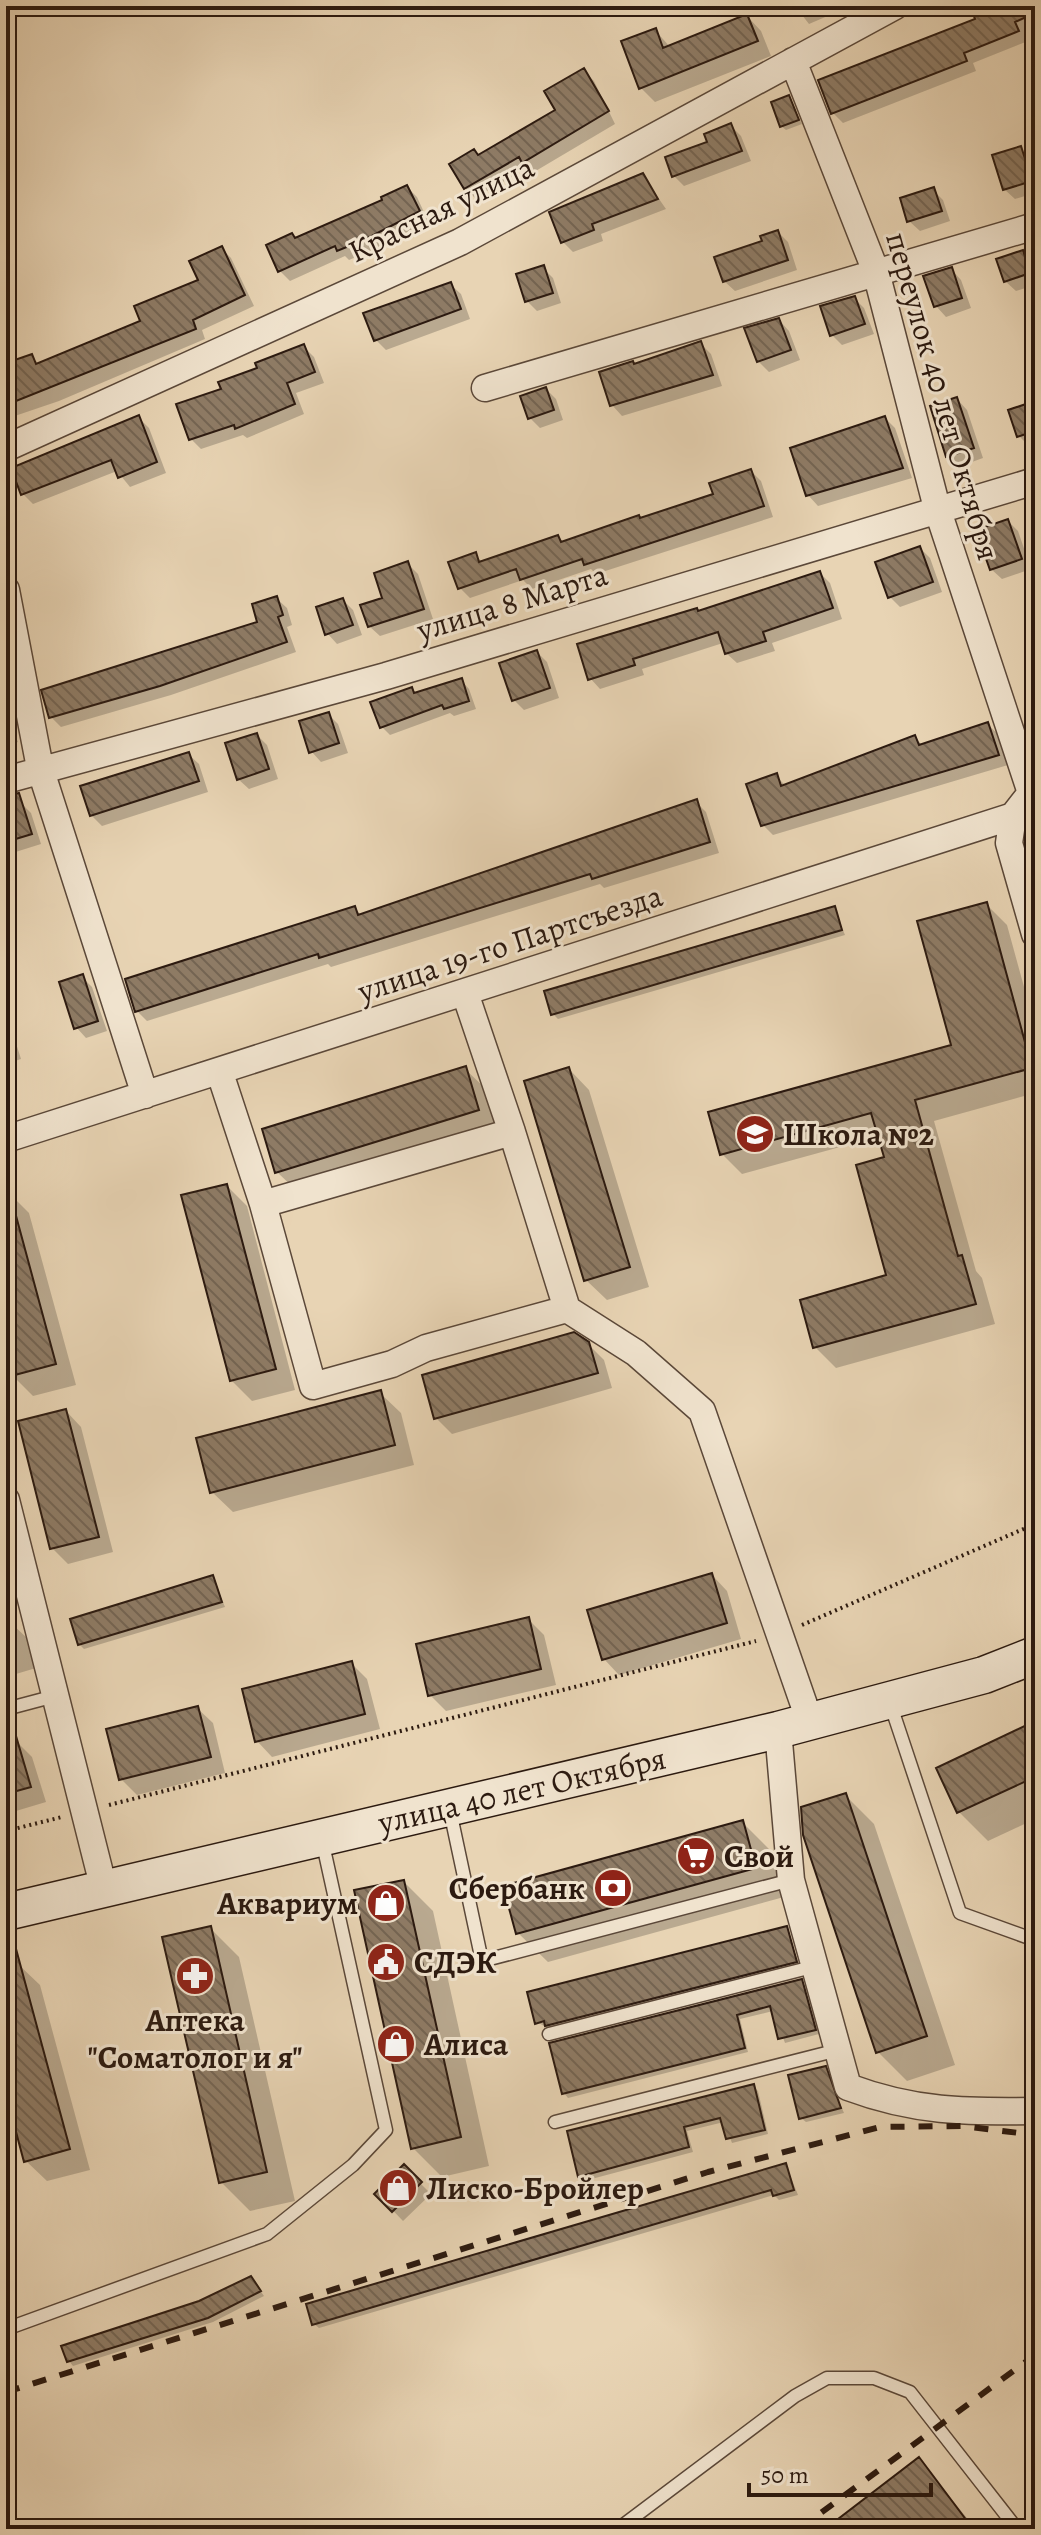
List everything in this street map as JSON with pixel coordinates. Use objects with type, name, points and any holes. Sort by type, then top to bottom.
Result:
[{"type":"main road","name":"улица 40 лет Октября","points":[[6,1912],[794,1726],[984,1675],[1035,1655]]},
{"type":"street","name":"Красная улица","points":[[6,448],[460,242],[895,6]]},
{"type":"street","name":"переулок 40 лет Октября","points":[[793,61],[876,272],[937,508],[1031,793],[1009,843],[1035,934]]},
{"type":"street","points":[[485,388],[1035,226]]},
{"type":"street","name":"улица 8 Марта","points":[[6,780],[40,768],[386,676],[1035,481]]},
{"type":"street","points":[[6,590],[40,768],[145,1095]]},
{"type":"street","name":"улица 19-го Партсъезда","points":[[6,1139],[220,1073],[1024,812]]},
{"type":"street","points":[[465,993],[567,1309],[636,1353],[702,1411],[782,1634],[794,1726],[791,1880],[848,2087],[894,2104],[969,2112],[1035,2111]]},
{"type":"street","points":[[220,1073],[263,1204],[313,1386],[392,1364],[426,1348],[567,1309]]},
{"type":"street","points":[[263,1204],[512,1132]]},
{"type":"street","points":[[6,1500],[104,1889]]},
{"type":"lane","points":[[6,1709],[55,1696]]},
{"type":"lane","points":[[889,1700],[960,1913],[1035,1940]]},
{"type":"lane","points":[[449,1808],[482,1961],[791,1880]]},
{"type":"lane","points":[[6,2329],[267,2234],[353,2165],[386,2130],[322,1838]]},
{"type":"lane","points":[[549,2034],[816,1966]]},
{"type":"lane","points":[[555,2122],[838,2050]]},
{"type":"lane","points":[[618,2529],[795,2396],[827,2378],[874,2378],[910,2392],[1017,2529]]},
{"type":"path","points":[[6,1831],[782,1634],[1035,1524]]},
{"type":"building","points":[[984,6],[1035,6],[1035,13],[1015,22],[1019,31],[964,53],[967,61],[831,114],[818,80],[975,19],[972,11]]},
{"type":"building","points":[[747,14],[758,41],[639,89],[621,41],[656,28],[663,48]]},
{"type":"building","points":[[584,68],[609,111],[522,163],[519,157],[464,189],[449,164],[474,149],[478,155],[555,110],[544,91]]},
{"type":"building","points":[[789,95],[799,120],[780,127],[771,102]]},
{"type":"building","points":[[731,123],[742,151],[672,177],[665,157],[707,142],[704,134]]},
{"type":"building","points":[[1021,146],[1032,181],[1003,190],[992,155]]},
{"type":"building","points":[[643,173],[658,199],[592,224],[594,230],[561,243],[549,212]]},
{"type":"building","points":[[407,185],[420,211],[364,240],[337,251],[335,246],[278,272],[266,245],[292,233],[295,238],[382,200],[381,197]]},
{"type":"building","points":[[934,187],[942,211],[907,222],[900,198]]},
{"type":"building","points":[[778,230],[788,260],[723,282],[714,257],[762,241],[760,236]]},
{"type":"building","points":[[222,246],[245,295],[193,320],[196,329],[6,405],[6,363],[32,354],[36,364],[140,321],[134,306],[198,280],[189,261]]},
{"type":"building","points":[[1023,250],[1030,273],[1004,282],[996,259]]},
{"type":"building","points":[[544,265],[553,293],[525,302],[516,274]]},
{"type":"building","points":[[952,267],[962,298],[934,307],[923,276]]},
{"type":"building","points":[[451,282],[461,309],[374,341],[363,313]]},
{"type":"building","points":[[855,296],[865,324],[830,336],[820,306]]},
{"type":"building","points":[[779,318],[791,350],[757,362],[744,328]]},
{"type":"building","points":[[701,341],[713,375],[610,406],[599,372],[633,361],[634,364]]},
{"type":"building","points":[[304,344],[315,372],[287,383],[295,404],[235,429],[234,425],[189,440],[176,404],[221,389],[218,382],[257,368],[255,363]]},
{"type":"building","points":[[546,387],[554,410],[528,419],[520,396]]},
{"type":"building","points":[[957,397],[974,448],[946,457],[930,406]]},
{"type":"building","points":[[1035,401],[1035,431],[1017,437],[1008,410]]},
{"type":"building","points":[[139,415],[157,462],[118,478],[111,460],[21,495],[11,468]]},
{"type":"building","points":[[885,416],[903,468],[806,496],[790,448]]},
{"type":"building","points":[[751,469],[764,506],[584,565],[582,559],[520,580],[516,569],[458,589],[448,562],[476,552],[479,562],[558,535],[561,542],[639,515],[640,518],[713,494],[709,483]]},
{"type":"building","points":[[1008,519],[1022,559],[990,570],[976,530]]},
{"type":"building","points":[[920,546],[933,582],[888,598],[875,562]]},
{"type":"building","points":[[408,561],[424,609],[368,627],[360,605],[382,598],[374,573]]},
{"type":"building","points":[[820,571],[833,608],[763,632],[766,641],[725,654],[718,632],[633,659],[635,665],[588,680],[577,644],[697,608],[698,611]]},
{"type":"building","points":[[277,596],[283,615],[278,617],[287,642],[160,686],[49,718],[41,690],[257,622],[252,604]]},
{"type":"building","points":[[343,598],[353,625],[325,635],[316,607]]},
{"type":"building","points":[[537,650],[550,688],[512,701],[499,663]]},
{"type":"building","points":[[462,678],[469,701],[444,709],[442,705],[380,728],[370,702],[412,687],[414,693]]},
{"type":"building","points":[[329,712],[339,743],[309,753],[299,721]]},
{"type":"building","points":[[988,722],[999,755],[761,826],[746,784],[777,773],[781,786],[915,735],[919,745]]},
{"type":"building","points":[[257,733],[269,769],[237,780],[225,743]]},
{"type":"building","points":[[189,752],[199,781],[90,816],[80,786]]},
{"type":"building","points":[[19,793],[32,834],[6,842],[6,796]]},
{"type":"building","points":[[697,799],[710,842],[592,879],[590,874],[319,958],[318,954],[135,1012],[125,979],[355,906],[358,915]]},
{"type":"building","name":"Школа №2","points":[[987,902],[1032,1068],[915,1100],[958,1256],[962,1255],[976,1304],[813,1348],[800,1300],[886,1275],[856,1165],[884,1157],[871,1113],[720,1155],[708,1112],[951,1045],[917,921]]},
{"type":"building","points":[[835,906],[842,930],[551,1015],[544,991]]},
{"type":"building","points":[[83,974],[98,1021],[74,1029],[59,982]]},
{"type":"building","points":[[466,1066],[479,1110],[275,1173],[262,1129]]},
{"type":"building","points":[[569,1067],[630,1267],[584,1281],[524,1081]]},
{"type":"building","points":[[227,1184],[276,1369],[230,1381],[181,1195]]},
{"type":"building","points":[[12,1201],[56,1364],[11,1376],[6,1360],[6,1202]]},
{"type":"building","points":[[574,1332],[589,1342],[598,1373],[434,1419],[422,1375]]},
{"type":"building","points":[[381,1390],[395,1445],[210,1493],[196,1438]]},
{"type":"building","points":[[66,1409],[99,1537],[50,1549],[18,1421]]},
{"type":"building","points":[[712,1573],[727,1623],[602,1660],[587,1610]]},
{"type":"building","points":[[213,1575],[222,1602],[78,1645],[70,1619]]},
{"type":"building","points":[[529,1617],[541,1669],[428,1696],[416,1644]]},
{"type":"building","points":[[352,1661],[365,1714],[255,1742],[242,1689]]},
{"type":"building","points":[[198,1706],[211,1757],[119,1780],[106,1729]]},
{"type":"building","points":[[11,1719],[31,1787],[6,1794],[6,1720]]},
{"type":"building","points":[[1035,1721],[1035,1777],[957,1813],[936,1768]]},
{"type":"building","points":[[846,1793],[927,2036],[876,2053],[803,1835],[801,1807]]},
{"type":"building","points":[[743,1820],[756,1868],[516,1934],[503,1886]]},
{"type":"building","points":[[404,1880],[461,2137],[411,2149],[354,1890]]},
{"type":"building","points":[[211,1926],[267,2172],[219,2183],[162,1937]]},
{"type":"building","points":[[787,1926],[797,1962],[545,2026],[544,2021],[535,2024],[527,1992]]},
{"type":"building","points":[[6,1934],[12,1934],[70,2149],[24,2162],[6,2094]]},
{"type":"building","points":[[802,1979],[816,2030],[778,2039],[770,2006],[737,2015],[745,2048],[562,2094],[549,2043]]},
{"type":"building","points":[[826,2066],[841,2108],[799,2119],[788,2075]]},
{"type":"building","points":[[754,2084],[765,2130],[726,2139],[720,2118],[684,2127],[689,2147],[578,2177],[567,2131]]},
{"type":"building","points":[[786,2163],[794,2190],[773,2196],[771,2190],[312,2325],[306,2304]]},
{"type":"building","name":"Лиско-Бройлер","points":[[404,2164],[422,2182],[392,2212],[374,2194]]},
{"type":"building","points":[[251,2276],[261,2291],[208,2318],[67,2362],[61,2346],[199,2301]]},
{"type":"building","points":[[919,2457],[973,2529],[825,2529]]},
{"type":"railway","points":[[6,2392],[708,2172],[880,2127],[963,2126],[1035,2135]]},
{"type":"railway","points":[[799,2529],[1035,2355]]},
{"type":"place","name":"Школа №2","points":[[755,1134]]},
{"type":"place","name":"Свой","points":[[696,1856]]},
{"type":"place","name":"Сбербанк","points":[[613,1888]]},
{"type":"place","name":"Аквариум","points":[[386,1903]]},
{"type":"place","name":"СДЭК","points":[[386,1962]]},
{"type":"place","name":"Аптека \"Соматолог и я\"","points":[[195,1976]]},
{"type":"place","name":"Алиса","points":[[396,2044]]},
{"type":"place","name":"Лиско-Бройлер","points":[[398,2188]]}]
